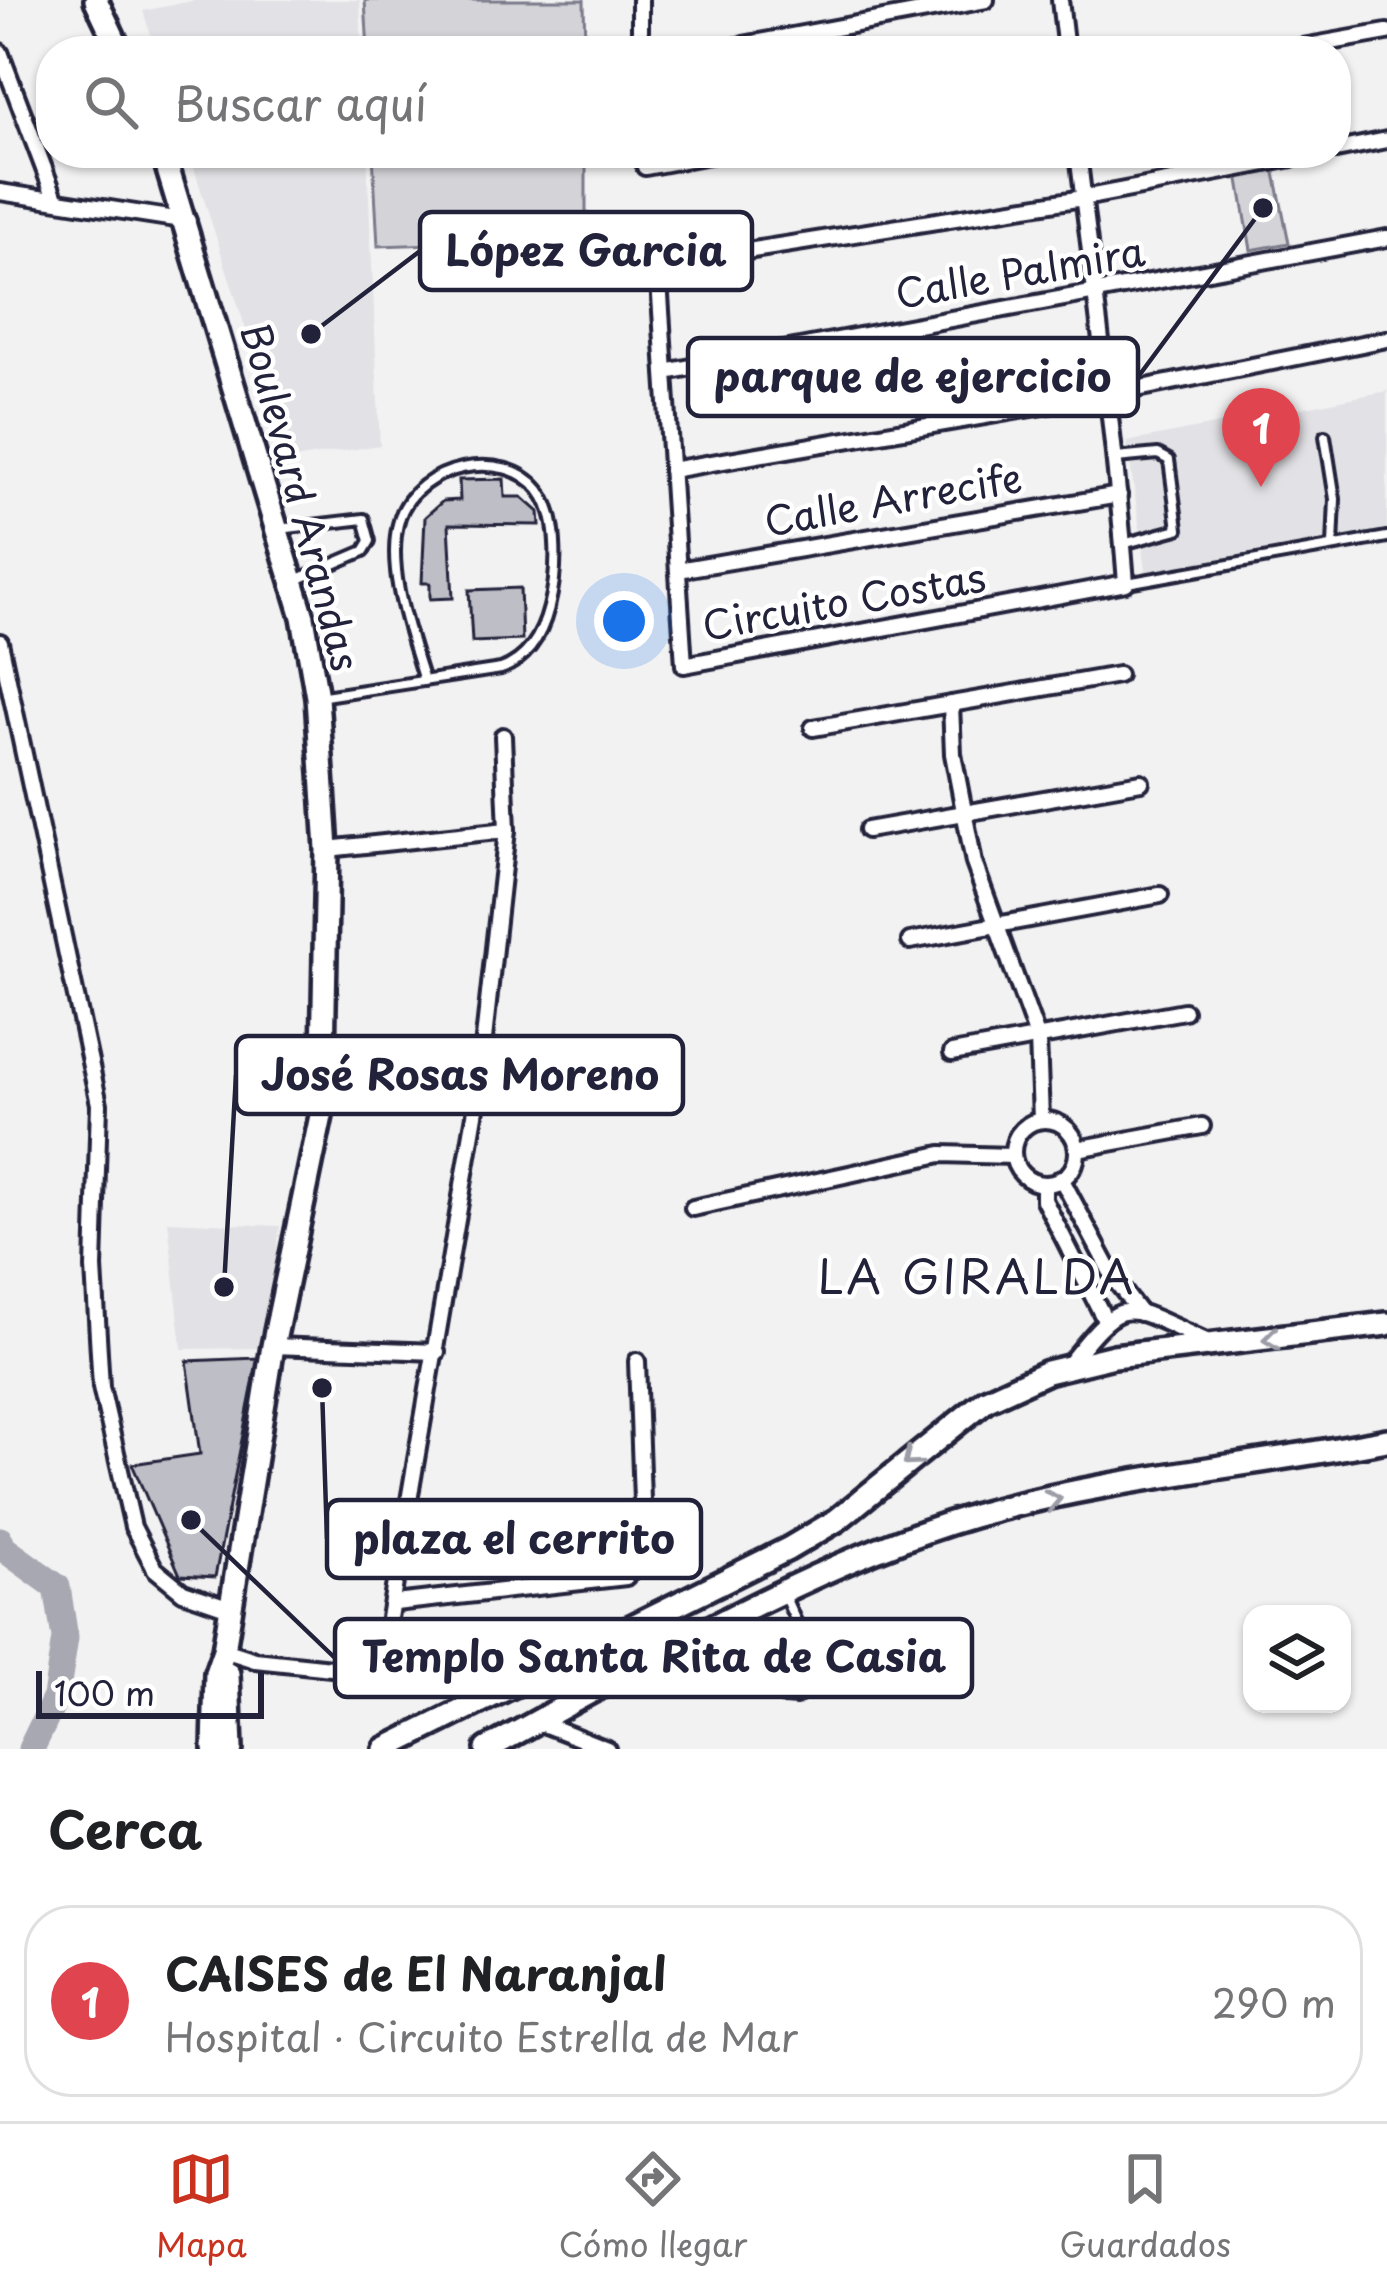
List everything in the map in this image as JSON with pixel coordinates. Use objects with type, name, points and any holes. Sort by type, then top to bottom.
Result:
[{"type":"main road","points":[[96,0],[113,36]]},
{"type":"main road","name":"Boulevard Arandas","points":[[169,168],[292,581],[317,697],[328,849],[322,1112],[273,1346],[224,1650],[216,1673],[214,1749]]},
{"type":"main road","points":[[385,1749],[788,1550],[837,1520],[986,1400],[1068,1365],[1387,1324]]},
{"type":"main road","points":[[487,1749],[717,1627],[974,1516],[1387,1440]]},
{"type":"main road","name":"Boulevard Arandas","points":[[224,1650],[231,1749]]},
{"type":"street","points":[[640,0],[640,36]]},
{"type":"street","points":[[792,36],[986,0]]},
{"type":"street","points":[[1060,0],[1064,36]]},
{"type":"street","points":[[1351,38],[1387,32]]},
{"type":"street","points":[[0,52],[36,148]]},
{"type":"street","points":[[1351,146],[1387,140]]},
{"type":"street","points":[[43,168],[55,199]]},
{"type":"street","points":[[1080,168],[1126,583]]},
{"type":"street","points":[[1083,198],[1240,168]]},
{"type":"street","points":[[0,192],[188,221]]},
{"type":"street","name":"Circuito Costas","points":[[1083,198],[658,265],[684,665],[1126,583]]},
{"type":"street","name":"Calle Palmira","points":[[664,372],[1387,238]]},
{"type":"street","points":[[671,470],[1107,395],[1387,339]]},
{"type":"street","name":"Calle Arrecife","points":[[678,570],[1119,495]]},
{"type":"street","points":[[0,642],[100,1104],[94,1268],[101,1388],[133,1527],[155,1569],[183,1592],[230,1608]]},
{"type":"street","points":[[813,728],[1118,675]]},
{"type":"street","points":[[950,704],[964,813],[995,926],[1038,1039],[1041,1119]]},
{"type":"street","points":[[387,1676],[384,1647],[477,1102],[507,830],[503,736]]},
{"type":"street","points":[[867,830],[1141,782]]},
{"type":"street","points":[[328,849],[507,830]]},
{"type":"street","points":[[910,941],[1160,895]]},
{"type":"street","points":[[952,1053],[1184,1012]]},
{"type":"street","points":[[1041,1119],[1063,1125],[1077,1149],[1070,1172],[1045,1184],[1018,1170],[1013,1156],[1023,1128],[1041,1119]]},
{"type":"street","points":[[1077,1149],[1202,1126]]},
{"type":"street","points":[[693,1208],[941,1154],[1013,1156]]},
{"type":"street","points":[[1061,1178],[1115,1280],[1140,1313]]},
{"type":"street","points":[[1045,1184],[1045,1200],[1104,1318]]},
{"type":"street","points":[[1068,1365],[1104,1318],[1121,1311],[1140,1313],[1215,1346]]},
{"type":"street","points":[[273,1346],[437,1352]]},
{"type":"street","points":[[395,1603],[626,1577],[644,1556],[637,1361]]},
{"type":"street","points":[[224,1650],[255,1660],[508,1687]]},
{"type":"street","points":[[538,1722],[607,1749]]},
{"type":"lane","points":[[1325,436],[1335,499],[1334,546]]},
{"type":"lane","points":[[1115,458],[1158,454],[1169,460],[1178,529],[1123,544]]},
{"type":"lane","points":[[317,697],[424,681],[520,662],[544,626],[556,581],[550,518],[539,490],[508,469],[466,466],[435,477],[415,493],[400,515],[398,573],[424,681]]},
{"type":"lane","points":[[277,529],[364,519],[370,541],[364,551],[292,581]]},
{"type":"lane","points":[[1126,583],[1387,537]]},
{"type":"lane","points":[[717,1627],[784,1698],[796,1700],[820,1683],[822,1675],[784,1595]]},
{"type":"shaded area","points":[[196,0],[360,0],[361,36],[151,36],[143,11]]},
{"type":"shaded area","points":[[365,0],[584,0],[585,36],[367,36]]},
{"type":"shaded area","points":[[194,168],[368,168],[380,445],[288,460]]},
{"type":"shaded area","points":[[374,168],[586,168],[586,239],[378,246]]},
{"type":"shaded area","points":[[1274,168],[1289,243],[1251,250],[1238,174]]},
{"type":"shaded area","points":[[1387,391],[1387,531],[1147,577],[1127,442]]},
{"type":"shaded area","points":[[168,1221],[280,1226],[264,1348],[182,1349]]},
{"type":"building","points":[[504,479],[505,497],[522,497],[539,512],[540,525],[449,524],[453,598],[430,599],[430,583],[422,583],[425,517],[443,501],[460,500],[459,480]]},
{"type":"building","points":[[520,588],[522,640],[472,642],[469,590]]},
{"type":"building","points":[[258,1358],[215,1577],[180,1575],[132,1464],[200,1454],[187,1361]]},
{"type":"waterway","points":[[0,1540],[3,1548],[57,1587],[65,1638],[56,1697],[31,1749]]},
{"type":"place","name":"parque de ejercicio","points":[[1263,208]]},
{"type":"place","name":"López Garcia","points":[[311,334]]},
{"type":"place","name":"CAISES de El Naranjal","points":[[1261,487]]},
{"type":"place","name":"José Rosas Moreno","points":[[224,1287]]},
{"type":"place","name":"plaza el cerrito","points":[[322,1388]]},
{"type":"place","name":"Templo Santa Rita de Casia","points":[[191,1520]]},
{"type":"district","name":"LA GIRALDA","points":[[977,1278]]}]
